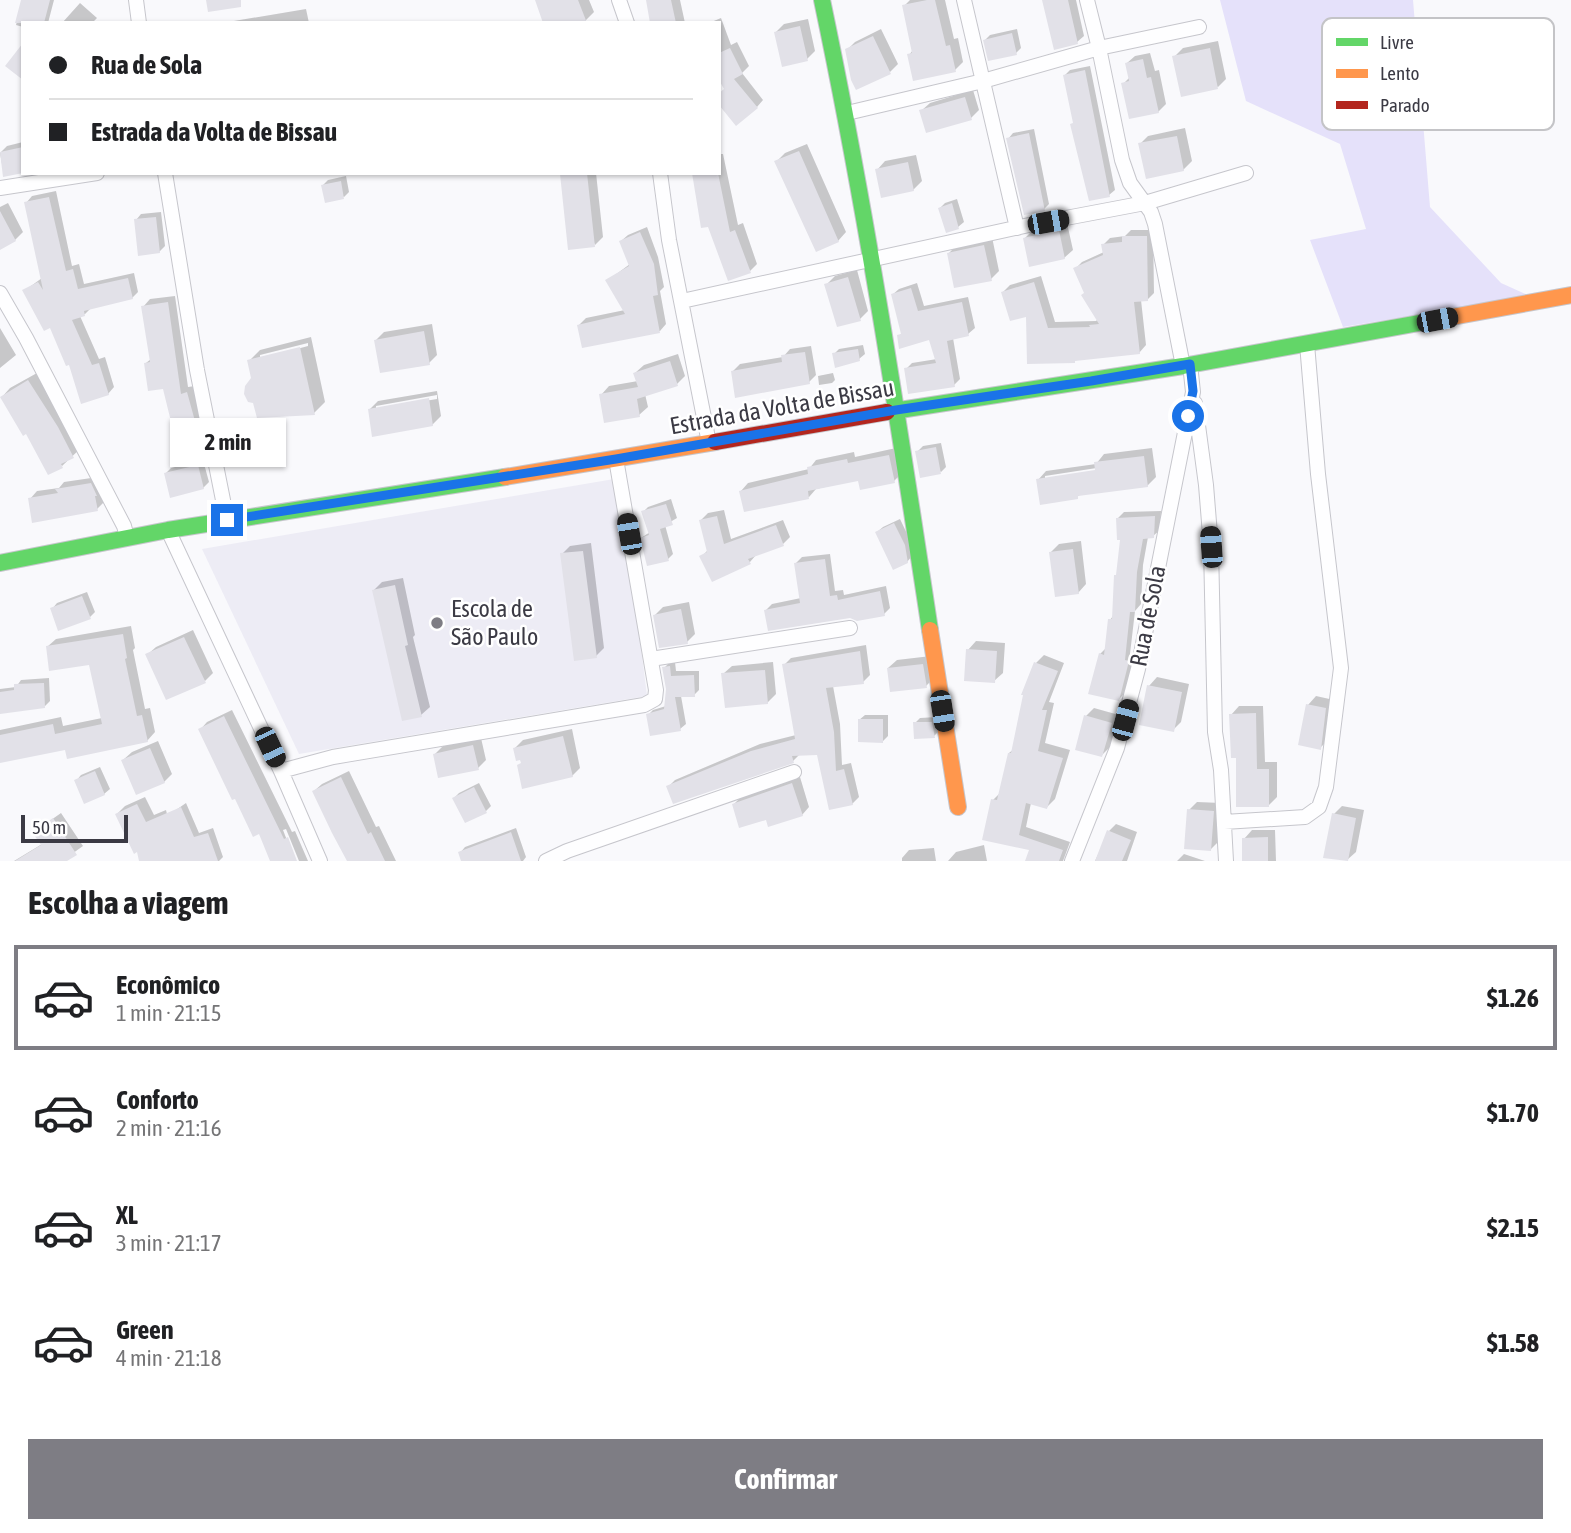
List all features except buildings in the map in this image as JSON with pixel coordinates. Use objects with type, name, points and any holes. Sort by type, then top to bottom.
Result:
[{"type":"main road","points":[[822,0],[847,113],[874,260],[958,807]]},
{"type":"main road","name":"Estrada da Volta de Bissau","points":[[0,563],[168,530],[1186,365],[1571,295]]},
{"type":"street","points":[[136,0],[139,21]]},
{"type":"street","points":[[619,0],[625,21]]},
{"type":"street","points":[[964,0],[1017,228]]},
{"type":"street","name":"Rua de Sola","points":[[1072,861],[1117,748],[1138,669],[1193,391],[1155,224],[1145,203],[1130,183],[1122,160],[1104,82],[1100,48],[1087,0]]},
{"type":"street","points":[[847,113],[1100,48],[1199,27]]},
{"type":"street","points":[[682,301],[1145,203],[1246,173]]},
{"type":"street","points":[[0,188],[84,175]]},
{"type":"street","points":[[165,175],[197,370],[227,520]]},
{"type":"street","points":[[660,175],[669,240],[709,443]]},
{"type":"street","points":[[0,293],[124,526],[127,537]]},
{"type":"street","points":[[1224,822],[1305,817],[1319,807],[1325,787],[1341,668],[1318,474],[1307,344]]},
{"type":"street","points":[[1193,391],[1210,535],[1215,732],[1227,861]]},
{"type":"street","points":[[281,771],[333,757],[644,705],[655,699],[616,459]]},
{"type":"street","points":[[168,530],[281,771],[320,861]]},
{"type":"street","points":[[650,659],[850,628]]},
{"type":"street","points":[[546,861],[570,856],[794,772]]},
{"type":"shaded area","points":[[1220,0],[1413,0],[1414,18],[1322,18],[1322,130],[1424,130],[1430,207],[1501,283],[1530,296],[1343,327],[1310,240],[1366,229],[1340,144],[1246,101]]},
{"type":"shaded area","name":"Escola de São Paulo","points":[[620,478],[647,696],[299,754],[202,549]]},
{"type":"traffic: fast","points":[[822,0],[867,236],[930,630]]},
{"type":"traffic: fast","points":[[887,412],[1183,366],[1452,317]]},
{"type":"traffic: fast","points":[[0,563],[168,530],[505,477]]},
{"type":"traffic: slow","points":[[1452,317],[1571,295]]},
{"type":"traffic: slow","points":[[505,477],[715,442]]},
{"type":"traffic: slow","points":[[930,630],[958,807]]},
{"type":"traffic: jam","points":[[715,442],[887,412]]},
{"type":"place","name":"Escola de São Paulo","points":[[437,623]]},
{"type":"route","points":[[227,520],[1190,364],[1193,391],[1188,416]]}]
